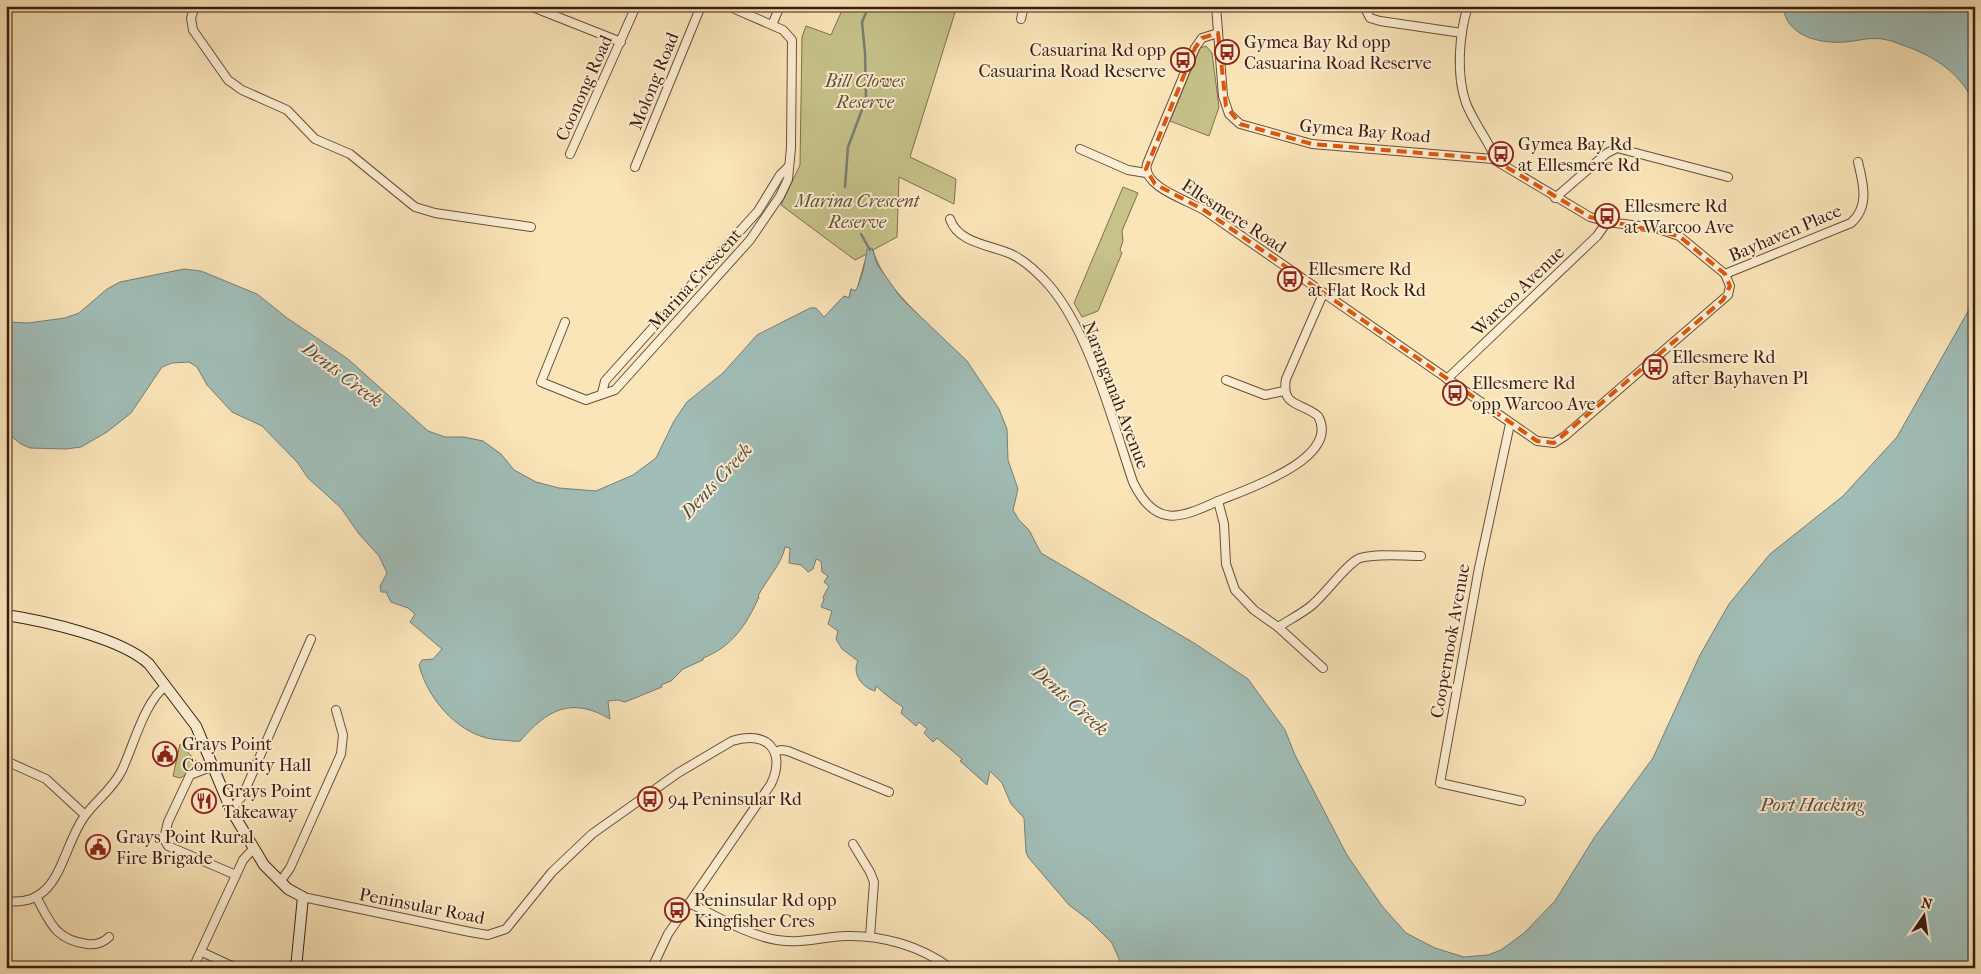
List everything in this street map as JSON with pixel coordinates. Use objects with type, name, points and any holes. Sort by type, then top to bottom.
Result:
[{"type":"street","points":[[195,6],[191,18],[193,30],[228,80],[242,90],[287,110],[315,140],[350,154],[415,207],[435,214],[531,227]]},
{"type":"street","points":[[530,6],[621,42]]},
{"type":"street","name":"Coonong Road","points":[[570,154],[636,6]]},
{"type":"street","name":"Molong Road","points":[[635,167],[701,6]]},
{"type":"street","name":"Marina Crescent","points":[[565,322],[541,382],[582,400],[595,398],[602,393],[615,390],[756,233],[780,196],[788,179],[791,148],[792,40],[787,33],[772,25],[728,6]]},
{"type":"street","points":[[772,25],[780,6]]},
{"type":"street","points":[[1021,19],[1024,6]]},
{"type":"street","name":"Gymea Bay Road","points":[[1216,6],[1226,106],[1229,114],[1240,124],[1312,144],[1493,159]]},
{"type":"street","points":[[1364,6],[1370,18],[1380,21],[1462,33]]},
{"type":"street","points":[[1468,6],[1462,33],[1462,85],[1466,103],[1492,151],[1493,159],[1555,198],[1590,217],[1606,222],[1656,228],[1679,236],[1725,274]]},
{"type":"street","points":[[1146,173],[1147,164],[1195,48],[1202,38],[1218,33]]},
{"type":"street","points":[[1555,198],[1607,152],[1616,148],[1728,178]]},
{"type":"street","name":"Ellesmere Road","points":[[1080,149],[1128,170],[1146,173],[1155,184],[1204,210],[1510,424],[1543,443],[1558,442],[1723,300],[1728,295],[1730,286],[1725,274]]},
{"type":"street","name":"Bayhaven Place","points":[[1725,274],[1852,223],[1858,217],[1864,203],[1858,162]]},
{"type":"street","name":"Marina Crescent","points":[[602,393],[605,381],[758,211],[780,175],[788,167]]},
{"type":"street","name":"Naranganah Avenue","points":[[950,219],[952,227],[963,236],[1014,255],[1034,270],[1058,296],[1081,335],[1133,482],[1147,504],[1161,513],[1179,517],[1288,471],[1301,462],[1317,444],[1322,428],[1318,416],[1292,402],[1286,397],[1284,391]]},
{"type":"street","name":"Warcoo Avenue","points":[[1447,379],[1597,236],[1606,222]]},
{"type":"street","points":[[1226,380],[1265,396],[1284,391],[1286,379],[1322,294]]},
{"type":"street","name":"Coopernook Avenue","points":[[1510,424],[1479,568],[1440,783],[1521,801]]},
{"type":"street","points":[[1218,501],[1224,524],[1226,564],[1235,590],[1254,610],[1278,627],[1323,668]]},
{"type":"street","points":[[1278,627],[1310,606],[1336,582],[1349,564],[1359,558],[1390,555],[1421,556]]},
{"type":"street","points":[[6,614],[69,630],[129,650],[149,664],[196,726],[231,810],[254,848],[280,882],[303,897],[296,968]]},
{"type":"street","points":[[231,810],[243,795],[311,639]]},
{"type":"street","points":[[6,901],[17,902],[37,898],[48,890],[76,830],[85,815],[105,796],[121,773],[154,699],[166,686]]},
{"type":"street","points":[[280,882],[290,868],[341,754],[343,735],[336,710]]},
{"type":"street","name":"Peninsular Road","points":[[303,897],[475,933],[494,934],[511,925],[552,872],[592,834],[678,773],[717,749],[739,739],[754,738],[762,740],[775,752]]},
{"type":"street","points":[[652,968],[668,934],[771,784],[776,770],[775,752],[781,750],[788,751],[889,792]]},
{"type":"street","points":[[6,761],[46,779],[85,815]]},
{"type":"street","points":[[213,766],[190,775],[168,822],[164,839],[168,846],[236,875]]},
{"type":"street","points":[[853,844],[874,882],[870,937]]},
{"type":"street","points":[[193,968],[243,860],[254,848]]},
{"type":"street","points":[[37,898],[49,921],[60,935],[73,942],[93,945],[105,941],[108,937]]},
{"type":"street","points":[[689,903],[755,933],[779,940],[870,937],[926,953],[949,968]]},
{"type":"street","points":[[202,952],[234,967]]},
{"type":"highlighted area","points":[[1218,33],[1226,106],[1240,124],[1312,144],[1493,159],[1590,217],[1679,236],[1725,274],[1730,286],[1723,300],[1554,443],[1537,441],[1510,424],[1204,210],[1155,184],[1146,169],[1195,48],[1202,38]]},
{"type":"green space","name":"Bill Clowes Reserve","points":[[844,6],[957,6],[910,157],[956,179],[954,204],[899,177],[897,237],[873,250],[886,277],[920,316],[824,318],[844,296],[849,298],[851,289],[855,291],[857,289],[867,254],[855,260],[781,205],[800,165],[802,37],[806,26],[831,35]]},
{"type":"green space","points":[[1206,46],[1212,53],[1219,107],[1209,136],[1170,121],[1200,48]]},
{"type":"green space","points":[[1123,187],[1138,193],[1122,231],[1123,241],[1120,250],[1122,253],[1098,311],[1082,317],[1074,303]]},
{"type":"green space","points":[[180,744],[201,766],[180,778],[173,776]]},
{"type":"water","points":[[1783,6],[1975,6],[1975,104],[1956,76],[1929,56],[1892,41],[1882,39],[1873,38],[1835,42],[1805,36],[1790,25],[1785,16]]},
{"type":"water","name":"Port Hacking","points":[[872,248],[877,264],[901,298],[967,361],[999,409],[1007,429],[1008,460],[1018,489],[1013,510],[1019,520],[1029,530],[1041,553],[1194,643],[1248,679],[1285,730],[1295,755],[1347,855],[1382,906],[1406,933],[1435,948],[1464,957],[1488,955],[1501,950],[1524,933],[1555,901],[1594,838],[1653,758],[1700,655],[1729,604],[1770,554],[1843,496],[1897,437],[1975,299],[1975,968],[1123,968],[1112,943],[1090,921],[1069,905],[1028,857],[1024,818],[1011,804],[1002,783],[990,771],[987,785],[960,761],[962,759],[937,738],[933,742],[924,733],[927,729],[919,722],[916,726],[901,713],[903,707],[876,686],[875,691],[859,679],[856,670],[858,661],[842,649],[836,639],[838,631],[828,624],[832,611],[821,607],[823,597],[829,586],[824,582],[828,576],[822,572],[821,561],[816,559],[813,569],[808,572],[801,565],[789,563],[790,548],[785,547],[781,560],[761,590],[744,625],[730,641],[722,648],[703,658],[703,660],[683,669],[671,681],[661,685],[662,687],[625,702],[618,700],[608,701],[610,719],[583,708],[572,708],[550,714],[520,741],[487,738],[473,733],[460,725],[449,716],[430,692],[419,665],[422,660],[433,659],[442,649],[410,622],[415,614],[408,608],[391,602],[386,592],[381,592],[380,586],[387,573],[379,556],[359,534],[341,508],[308,478],[297,462],[262,426],[232,412],[207,385],[197,367],[189,362],[172,363],[162,367],[131,413],[107,432],[81,447],[66,449],[30,448],[21,444],[6,432],[6,322],[28,323],[65,318],[79,313],[107,289],[120,282],[184,269],[201,271],[257,294],[287,318],[348,359],[428,431],[445,437],[464,437],[483,441],[501,454],[514,470],[536,482],[559,488],[596,491],[633,475],[656,458],[674,421],[687,402],[723,373],[757,335],[810,308],[816,308],[824,317],[844,296],[849,298],[851,289],[855,291],[859,283],[867,249]]},
{"type":"waterway","points":[[845,187],[848,147],[866,99],[862,22],[869,6]]},
{"type":"waterway","points":[[861,234],[870,250]]},
{"type":"place","name":"Gymea Bay Rd opp Casuarina Road Reserve","points":[[1227,52]]},
{"type":"place","name":"Casuarina Rd opp Casuarina Road Reserve","points":[[1183,60]]},
{"type":"place","name":"Gymea Bay Rd at Ellesmere Rd","points":[[1501,154]]},
{"type":"place","name":"Ellesmere Rd at Warcoo Ave","points":[[1607,216]]},
{"type":"place","name":"Ellesmere Rd at Flat Rock Rd","points":[[1290,279]]},
{"type":"place","name":"Ellesmere Rd after Bayhaven Pl","points":[[1655,367]]},
{"type":"place","name":"Ellesmere Rd opp Warcoo Ave","points":[[1455,393]]},
{"type":"place","name":"Grays Point Community Hall","points":[[165,754]]},
{"type":"place","name":"94 Peninsular Rd","points":[[650,799]]},
{"type":"place","name":"Grays Point Takeaway","points":[[204,801]]},
{"type":"place","name":"Grays Point Rural Fire Brigade","points":[[98,847]]},
{"type":"place","name":"Peninsular Rd opp Kingfisher Cres","points":[[677,910]]},
{"type":"park label","name":"Marina Crescent Reserve","points":[[857,211]]},
{"type":"water label","name":"Dents Creek","points":[[343,374]]},
{"type":"water label","name":"Dents Creek","points":[[716,480]]},
{"type":"water label","name":"Dents Creek","points":[[1071,700]]}]
